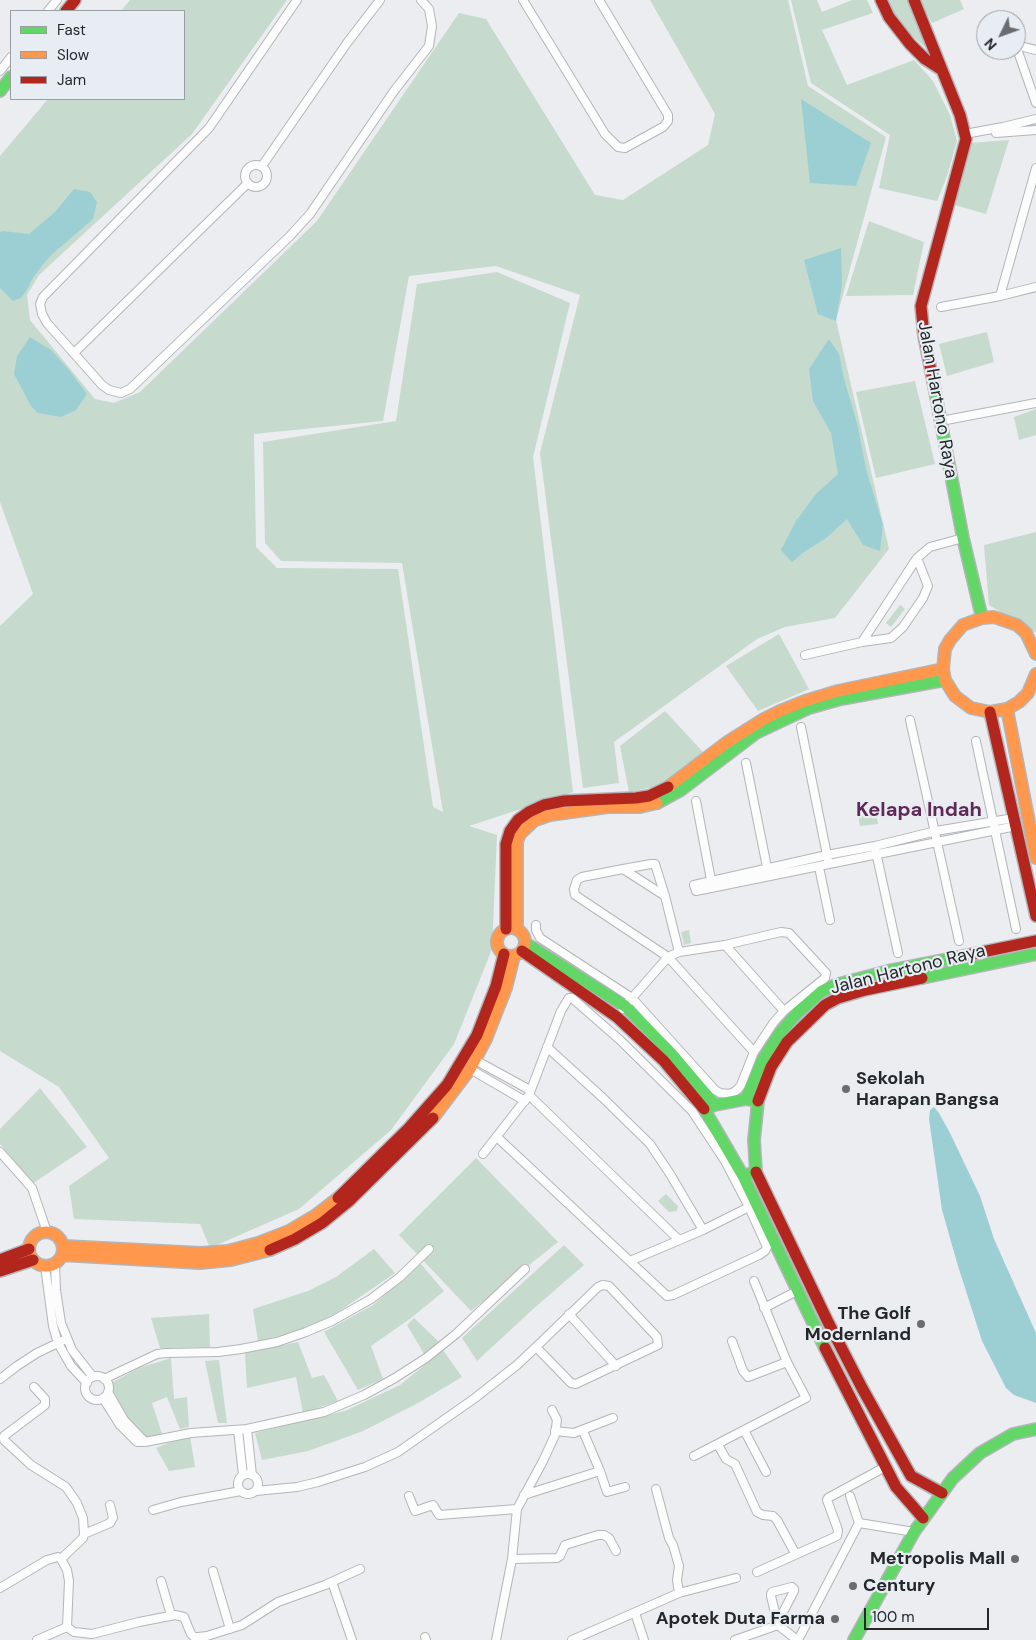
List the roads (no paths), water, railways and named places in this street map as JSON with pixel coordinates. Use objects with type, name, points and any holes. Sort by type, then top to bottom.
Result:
[{"type":"street","points":[[49,10],[57,0]]},
{"type":"street","points":[[67,10],[75,0]]},
{"type":"street","points":[[297,0],[209,128],[43,296],[40,304],[47,324],[102,385],[109,390],[121,393],[130,389],[295,231],[310,214],[394,91],[429,46],[432,26],[428,9],[422,0]]},
{"type":"street","points":[[262,166],[347,43],[380,0]]},
{"type":"street","points":[[523,0],[605,134],[618,147],[625,148],[662,127],[668,121],[668,115],[599,0]]},
{"type":"street","points":[[880,0],[889,17],[910,44],[925,59],[942,70]]},
{"type":"street","points":[[914,0],[966,136]]},
{"type":"street","points":[[0,71],[10,58]]},
{"type":"street","points":[[1021,60],[1036,103]]},
{"type":"street","points":[[0,91],[10,78]]},
{"type":"street","points":[[966,136],[1036,119]]},
{"type":"street","points":[[966,136],[1036,130]]},
{"type":"street","name":"Jalan Hartono Raya","points":[[966,136],[921,306],[924,336],[963,538],[982,618]]},
{"type":"street","points":[[254,165],[262,166],[267,176],[266,181],[257,187],[248,183],[245,176],[247,169],[254,165]]},
{"type":"street","points":[[1000,296],[1036,168]]},
{"type":"street","points":[[74,353],[248,183]]},
{"type":"street","points":[[941,307],[1036,287]]},
{"type":"street","points":[[941,421],[965,418],[1036,403]]},
{"type":"street","points":[[862,642],[917,558],[930,547],[963,538]]},
{"type":"street","points":[[805,655],[862,642],[891,638],[903,627],[923,598],[928,586],[917,558]]},
{"type":"street","points":[[1036,654],[1026,633],[1017,625],[1000,619],[982,618],[963,625],[950,640],[943,659],[944,674],[955,696],[971,708],[990,712],[1008,709],[1019,702],[1028,693],[1036,674]]},
{"type":"street","points":[[512,929],[517,841],[524,829],[535,820],[550,815],[590,809],[640,808],[660,802],[681,790],[756,733],[808,708],[944,674]]},
{"type":"street","points":[[1008,709],[1033,826],[1036,858]]},
{"type":"street","points":[[990,712],[1036,916]]},
{"type":"street","points":[[910,720],[960,942]]},
{"type":"street","points":[[801,727],[829,865]]},
{"type":"street","points":[[976,741],[1016,929]]},
{"type":"street","points":[[746,764],[768,873]]},
{"type":"street","points":[[696,801],[712,880]]},
{"type":"street","points":[[994,827],[936,831],[875,846],[827,855],[768,873],[696,891],[694,884],[712,880],[768,873],[819,867],[937,842],[1015,822]]},
{"type":"street","points":[[875,846],[898,952]]},
{"type":"street","points":[[679,952],[655,864],[582,877],[577,880],[574,889],[576,895],[668,957],[754,1052]]},
{"type":"street","points":[[819,867],[830,920]]},
{"type":"street","points":[[623,869],[665,896]]},
{"type":"street","points":[[536,925],[540,938],[629,1002],[720,1094],[734,1092],[741,1085],[754,1052],[774,1022],[784,1011],[825,978],[826,973],[785,931],[725,945],[679,952],[668,957],[629,1002],[617,1016]]},
{"type":"street","points":[[56,1257],[200,1263],[231,1260],[262,1253],[294,1239],[322,1223],[349,1201],[432,1119],[451,1096],[472,1064],[486,1039],[506,988],[516,951],[521,932],[512,929],[502,931],[497,940],[500,950],[516,951],[629,1002],[670,1052],[710,1107],[797,1291],[885,1467],[896,1487],[923,1518]]},
{"type":"street","name":"Jalan Hartono Raya","points":[[746,1098],[762,1062],[779,1034],[822,991],[835,984],[909,966],[1036,941]]},
{"type":"street","points":[[725,945],[784,1011]]},
{"type":"street","points":[[516,951],[617,1016],[710,1107]]},
{"type":"street","points":[[106,1395],[94,1400],[87,1395],[85,1391],[86,1382],[71,1366],[58,1343],[50,1309],[56,1257],[60,1239],[54,1234],[47,1232],[40,1233],[34,1237],[30,1242],[31,1254],[36,1263],[56,1257],[228,1251],[258,1243],[289,1231],[316,1215],[356,1181],[409,1128],[447,1085],[477,1035],[496,986],[516,951]]},
{"type":"street","name":"Jalan Hartono Raya","points":[[756,1172],[754,1140],[758,1101],[771,1067],[787,1042],[825,1005],[838,998],[865,990],[1036,954]]},
{"type":"street","points":[[483,1154],[528,1095],[564,1006],[569,998],[572,998],[620,1040],[692,1111],[725,1161],[767,1247],[765,1251],[673,1295],[667,1296],[497,1136]]},
{"type":"street","points":[[547,1047],[650,1144],[703,1230]]},
{"type":"street","points":[[472,1064],[528,1095],[680,1240]]},
{"type":"street","points":[[472,1064],[528,1095]]},
{"type":"street","points":[[710,1107],[746,1098],[758,1101]]},
{"type":"street","points":[[0,1152],[32,1188],[47,1232]]},
{"type":"street","points":[[743,1176],[756,1172],[826,1320],[911,1476],[942,1493]]},
{"type":"street","points":[[630,1261],[703,1230],[749,1207]]},
{"type":"street","points":[[56,1257],[56,1290],[61,1324],[67,1340],[78,1360],[94,1377],[104,1379],[157,1354],[166,1352],[218,1352],[241,1349],[277,1342],[306,1332],[332,1321],[370,1299],[400,1277],[429,1249]]},
{"type":"street","points":[[0,1260],[31,1254]]},
{"type":"street","points":[[0,1271],[31,1254]]},
{"type":"street","points":[[106,1395],[124,1420],[145,1442],[191,1433],[238,1430],[324,1412],[364,1395],[426,1358],[456,1334],[525,1269]]},
{"type":"street","points":[[694,1456],[806,1398],[787,1362],[754,1281]]},
{"type":"street","points":[[153,1510],[181,1502],[242,1492],[249,1494],[256,1491],[318,1482],[365,1466],[398,1452],[475,1398],[517,1365],[598,1287],[603,1285],[609,1286],[657,1337],[658,1346],[576,1384],[571,1382],[536,1347]]},
{"type":"street","points":[[764,1308],[797,1291]]},
{"type":"street","points":[[569,1314],[616,1366]]},
{"type":"street","points":[[0,1379],[24,1361],[67,1340]]},
{"type":"street","points":[[732,1342],[743,1371],[748,1377],[787,1362]]},
{"type":"street","points":[[86,1382],[94,1377]]},
{"type":"street","points":[[104,1379],[108,1388],[106,1395]]},
{"type":"street","points":[[34,1387],[45,1400],[46,1405],[4,1436],[4,1440],[31,1465],[66,1487],[77,1503],[83,1518],[83,1538],[61,1559]]},
{"type":"street","points":[[496,1640],[512,1559],[517,1509],[543,1461],[556,1431],[556,1420],[552,1410]]},
{"type":"street","points":[[556,1431],[574,1433],[583,1431],[613,1418]]},
{"type":"street","points":[[247,1428],[252,1475]]},
{"type":"street","points":[[854,1640],[914,1532],[958,1472],[980,1453],[1013,1434],[1036,1428]]},
{"type":"street","points":[[238,1430],[243,1475],[238,1483],[242,1492]]},
{"type":"street","points":[[744,1430],[766,1472]]},
{"type":"street","points":[[583,1431],[607,1492],[625,1487]]},
{"type":"street","points":[[718,1444],[726,1459],[735,1464],[757,1512],[773,1516],[777,1520],[796,1553]]},
{"type":"street","points":[[757,1572],[837,1536],[839,1533],[827,1500],[829,1497],[885,1467]]},
{"type":"street","points":[[524,1495],[600,1471]]},
{"type":"street","points":[[243,1475],[256,1477],[258,1482],[256,1491]]},
{"type":"street","points":[[896,1487],[911,1476]]},
{"type":"street","points":[[656,1489],[669,1538],[674,1545],[679,1566],[677,1580],[679,1593]]},
{"type":"street","points":[[409,1496],[414,1511],[433,1505],[439,1515],[517,1509]]},
{"type":"street","points":[[736,1640],[778,1624],[798,1640],[860,1523],[850,1496]]},
{"type":"street","points":[[84,1534],[110,1523],[113,1518],[110,1505]]},
{"type":"street","points":[[860,1523],[914,1532]]},
{"type":"street","points":[[512,1559],[557,1558],[560,1556],[565,1545],[598,1534],[609,1538],[616,1551]]},
{"type":"street","points":[[0,1588],[54,1557],[61,1559],[67,1570],[69,1580],[67,1627]]},
{"type":"street","points":[[67,1627],[74,1632],[92,1634],[171,1615],[184,1617],[194,1637],[207,1636],[242,1625],[278,1602],[332,1582],[360,1569]]},
{"type":"street","points":[[212,1571],[230,1629]]},
{"type":"street","points":[[572,1640],[679,1593],[736,1578]]},
{"type":"street","points":[[161,1582],[171,1615]]},
{"type":"street","points":[[332,1582],[352,1640]]},
{"type":"street","points":[[635,1613],[644,1640]]},
{"type":"street","points":[[37,1640],[67,1627]]},
{"type":"water","points":[[801,99],[871,143],[856,186],[810,183]]},
{"type":"water","points":[[74,189],[90,192],[97,202],[93,219],[50,256],[34,276],[21,298],[13,301],[0,288],[0,232],[29,234],[55,212]]},
{"type":"water","points":[[841,248],[842,285],[836,321],[818,314],[804,260]]},
{"type":"water","points":[[30,337],[51,350],[87,394],[76,410],[61,417],[38,413],[31,406],[14,374],[17,356]]},
{"type":"water","points":[[829,339],[839,354],[857,423],[866,469],[883,525],[880,551],[863,545],[847,519],[826,538],[792,562],[781,550],[796,521],[816,494],[838,474],[831,433],[813,401],[809,369]]},
{"type":"water","points":[[934,1107],[950,1133],[980,1196],[994,1239],[1036,1333],[1036,1403],[1014,1395],[1006,1388],[982,1341],[942,1210],[929,1119],[930,1110]]},
{"type":"place","name":"Sekolah Harapan Bangsa","points":[[846,1089]]},
{"type":"place","name":"The Golf Modernland","points":[[921,1324]]},
{"type":"place","name":"Metropolis Mall","points":[[1015,1559]]},
{"type":"place","name":"Century","points":[[853,1586]]},
{"type":"place","name":"Apotek Duta Farma","points":[[835,1619]]},
{"type":"district","name":"Kelapa Indah","points":[[919,811]]}]
